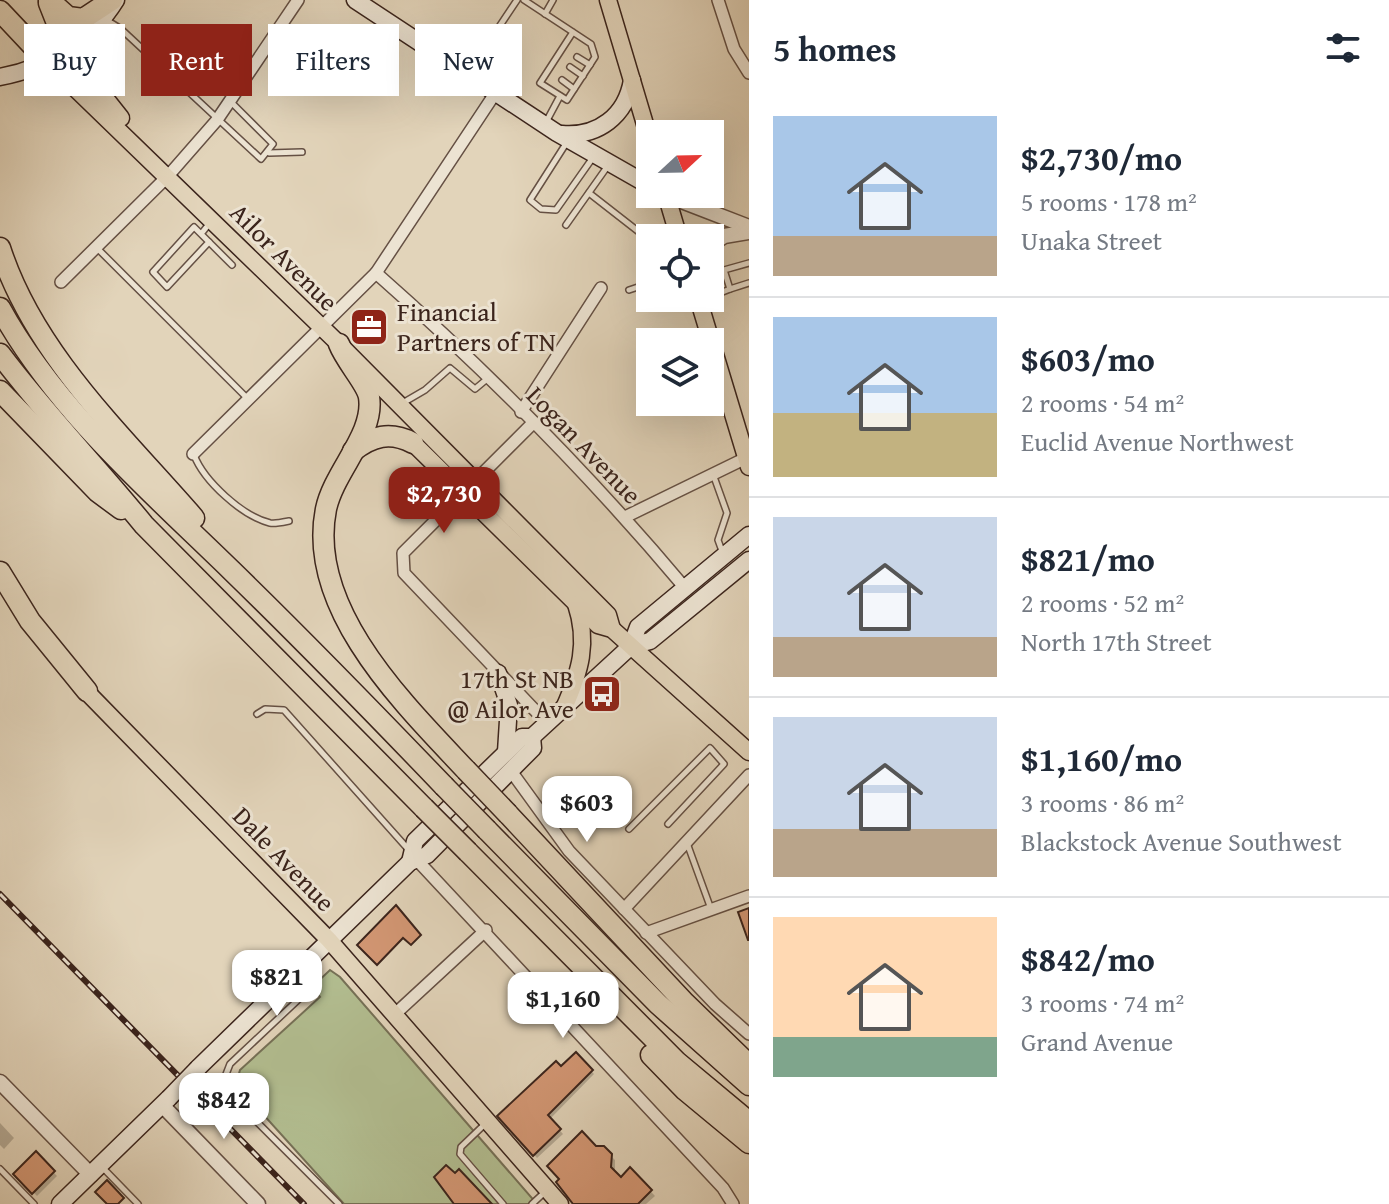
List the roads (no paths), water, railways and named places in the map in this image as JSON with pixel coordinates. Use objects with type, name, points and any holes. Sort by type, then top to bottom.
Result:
[{"type":"highway","points":[[48,0],[56,10],[68,17],[83,19],[111,6]]},
{"type":"highway","points":[[48,0],[57,24]]},
{"type":"highway","points":[[0,11],[24,36]]},
{"type":"highway","points":[[0,248],[11,282],[33,324],[78,385],[292,629]]},
{"type":"highway","points":[[0,308],[19,343],[117,459],[292,629],[658,1004],[749,1085]]},
{"type":"highway","points":[[339,344],[347,365],[369,397],[369,422],[333,482],[325,512],[326,555],[340,606],[358,645],[399,699],[685,1003],[749,1065]]},
{"type":"highway","points":[[0,354],[45,414],[105,477],[144,525],[749,1132]]},
{"type":"highway","points":[[0,391],[98,492],[144,525]]},
{"type":"highway","points":[[350,453],[366,440],[379,436],[399,435],[413,443]]},
{"type":"highway","points":[[0,572],[30,621],[87,691]]},
{"type":"highway","points":[[525,909],[637,1041],[685,1090],[749,1143]]},
{"type":"highway","points":[[692,1075],[749,1122]]},
{"type":"main road","points":[[355,0],[415,39]]},
{"type":"main road","points":[[608,0],[644,120]]},
{"type":"main road","points":[[94,24],[111,6]]},
{"type":"main road","points":[[0,77],[24,70]]},
{"type":"main road","points":[[557,132],[577,135],[604,127],[622,107],[632,80]]},
{"type":"main road","name":"Ailor Avenue","points":[[84,96],[400,405],[598,625],[612,629],[749,752]]},
{"type":"main road","points":[[102,96],[145,145],[163,172]]},
{"type":"main road","points":[[502,96],[636,178]]},
{"type":"main road","points":[[707,312],[748,462]]},
{"type":"main road","name":"Ailor Avenue","points":[[413,443],[472,488],[608,615],[612,629]]},
{"type":"main road","points":[[413,858],[415,841],[506,752],[522,737],[532,737],[631,646],[638,627],[749,535]]},
{"type":"main road","points":[[631,646],[650,641],[749,560]]},
{"type":"main road","name":"Dale Avenue","points":[[0,589],[34,639],[62,670],[87,691],[329,940],[560,1204]]},
{"type":"main road","points":[[564,708],[584,650],[582,622],[576,603]]},
{"type":"main road","points":[[498,673],[509,705],[506,752]]},
{"type":"main road","points":[[60,1204],[413,858],[427,855],[533,748],[532,737]]},
{"type":"street","points":[[61,282],[163,172],[217,120],[298,0]]},
{"type":"street","points":[[718,0],[734,49],[749,73]]},
{"type":"street","points":[[193,454],[376,273],[493,96]]},
{"type":"street","points":[[698,208],[749,230]]},
{"type":"street","points":[[724,236],[749,230]]},
{"type":"street","name":"Logan Avenue","points":[[376,273],[533,423],[625,517],[685,588]]},
{"type":"street","points":[[521,412],[601,288]]},
{"type":"street","points":[[533,423],[472,488],[403,553],[401,564],[413,585],[547,723]]},
{"type":"street","points":[[625,517],[713,473],[748,462]]},
{"type":"street","points":[[511,771],[569,851],[646,933],[749,1034]]},
{"type":"street","points":[[624,909],[749,775]]},
{"type":"street","points":[[413,858],[486,930],[723,1188],[733,1204]]},
{"type":"street","points":[[646,933],[749,896]]},
{"type":"street","points":[[394,1015],[486,930]]},
{"type":"street","points":[[0,1082],[96,1171]]},
{"type":"street","points":[[165,1101],[258,1204]]},
{"type":"lane","points":[[501,24],[517,0]]},
{"type":"lane","points":[[524,0],[545,14],[573,32],[591,44],[595,57],[567,100],[540,83],[566,48],[573,32]]},
{"type":"lane","points":[[545,14],[553,0]]},
{"type":"lane","points":[[111,6],[121,29],[261,159],[273,144],[230,101]]},
{"type":"lane","points":[[577,57],[590,65]]},
{"type":"lane","points":[[570,67],[583,76]]},
{"type":"lane","points":[[562,80],[574,89]]},
{"type":"lane","points":[[560,96],[557,132],[530,200],[541,209],[556,210],[602,159]]},
{"type":"lane","points":[[268,153],[302,152]]},
{"type":"lane","points":[[566,225],[589,193],[602,159]]},
{"type":"lane","points":[[589,193],[636,230]]},
{"type":"lane","points":[[201,234],[213,221]]},
{"type":"lane","points":[[209,242],[167,287],[153,272],[194,227],[201,234],[209,242],[232,265]]},
{"type":"lane","points":[[224,257],[237,245]]},
{"type":"lane","points":[[96,247],[248,399]]},
{"type":"lane","points":[[730,289],[724,270],[749,263]]},
{"type":"lane","points":[[724,291],[749,283]]},
{"type":"lane","points":[[629,290],[636,288]]},
{"type":"lane","points":[[400,405],[425,390],[450,368],[475,389],[488,379]]},
{"type":"lane","points":[[193,454],[198,465],[237,506],[270,523],[289,521]]},
{"type":"lane","points":[[713,473],[727,513],[718,540],[724,555]]},
{"type":"lane","points":[[257,714],[265,709],[284,710],[413,858]]},
{"type":"lane","points":[[629,829],[710,748],[724,764],[668,824]]},
{"type":"lane","points":[[686,842],[712,909]]},
{"type":"lane","points":[[316,983],[230,1064],[223,1082],[228,1093],[339,1204]]},
{"type":"lane","points":[[487,1122],[461,1147],[460,1154],[503,1204]]},
{"type":"lane","points":[[0,1169],[34,1204]]},
{"type":"lane","points":[[96,1171],[138,1204]]},
{"type":"lane","points":[[532,1204],[547,1190]]},
{"type":"railway","points":[[0,894],[304,1204]]},
{"type":"place","name":"Financial Partners of TN","points":[[369,327]]},
{"type":"place","name":"17th St NB @ Ailor Ave","points":[[602,694]]}]
